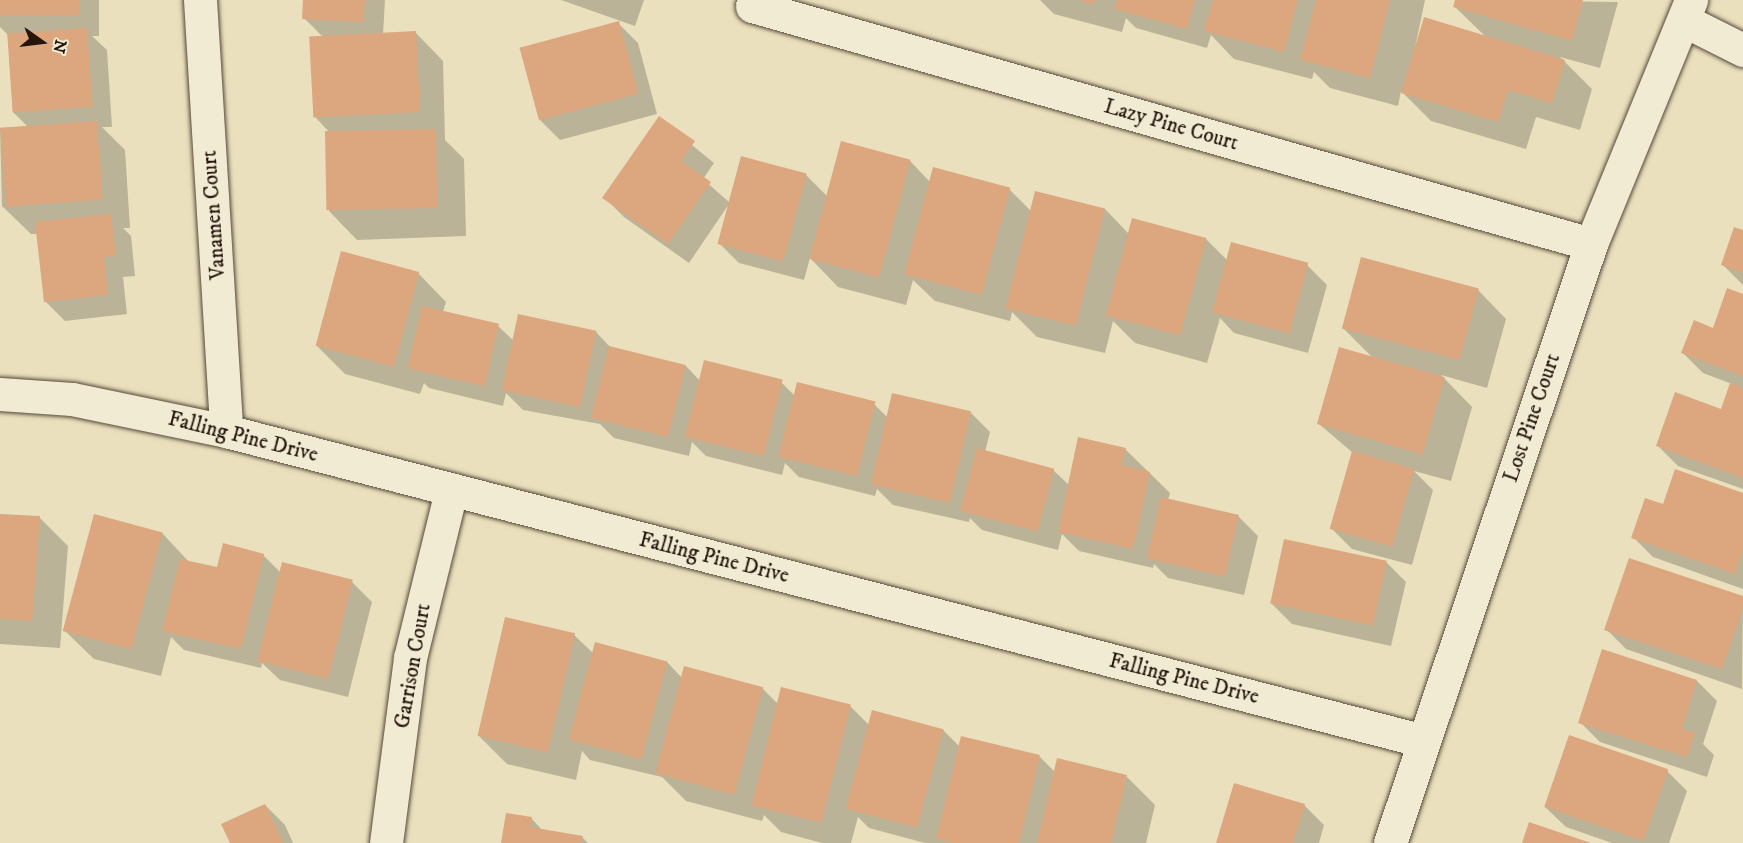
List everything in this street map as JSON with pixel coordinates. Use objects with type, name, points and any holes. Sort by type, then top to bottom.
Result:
[{"type":"street","name":"Vanamen Court","points":[[200,0],[226,431]]},
{"type":"street","name":"Lazy Pine Court","points":[[752,6],[1591,244]]},
{"type":"street","name":"Lost Pine Court","points":[[1390,843],[1591,244],[1688,10]]},
{"type":"street","points":[[1688,10],[1743,50]]},
{"type":"street","name":"Falling Pine Drive","points":[[0,394],[72,399],[226,431],[1424,741]]},
{"type":"street","name":"Garrison Court","points":[[386,843],[410,658],[451,491]]},
{"type":"building","points":[[0,0],[79,0],[79,15],[0,15]]},
{"type":"building","points":[[303,0],[365,0],[363,22],[302,19]]},
{"type":"building","points":[[1079,0],[1095,0],[1094,5]]},
{"type":"building","points":[[1117,0],[1195,0],[1187,29],[1114,9]]},
{"type":"building","points":[[1213,0],[1298,0],[1284,52],[1204,31]]},
{"type":"building","points":[[1316,0],[1390,0],[1370,78],[1300,60]]},
{"type":"building","points":[[1455,0],[1583,0],[1572,41],[1453,7]]},
{"type":"building","points":[[1424,17],[1565,60],[1552,103],[1508,90],[1498,122],[1401,93]]},
{"type":"building","points":[[619,21],[638,93],[539,120],[520,48]]},
{"type":"building","points":[[87,28],[93,107],[13,112],[7,34]]},
{"type":"building","points":[[416,31],[420,112],[313,117],[309,37]]},
{"type":"building","points":[[659,116],[695,141],[681,161],[711,182],[668,244],[602,198]]},
{"type":"building","points":[[97,121],[103,200],[6,207],[0,128]]},
{"type":"building","points":[[436,129],[437,208],[326,210],[325,131]]},
{"type":"building","points":[[841,141],[911,160],[879,277],[809,259]]},
{"type":"building","points":[[741,156],[807,174],[783,261],[717,244]]},
{"type":"building","points":[[933,167],[1010,188],[982,295],[904,274]]},
{"type":"building","points":[[1035,191],[1105,208],[1076,326],[1006,308]]},
{"type":"building","points":[[111,214],[116,256],[104,257],[108,295],[44,302],[35,222]]},
{"type":"building","points":[[1132,218],[1206,238],[1180,335],[1106,316]]},
{"type":"building","points":[[1734,227],[1743,230],[1743,273],[1721,265]]},
{"type":"building","points":[[1231,242],[1308,263],[1289,333],[1212,313]]},
{"type":"building","points":[[341,251],[419,272],[394,367],[316,346]]},
{"type":"building","points":[[1361,257],[1479,289],[1460,360],[1342,328]]},
{"type":"building","points":[[1727,288],[1743,294],[1743,376],[1681,353],[1694,320],[1713,328]]},
{"type":"building","points":[[422,306],[499,324],[485,386],[408,368]]},
{"type":"building","points":[[518,314],[596,331],[580,407],[502,390]]},
{"type":"building","points":[[609,346],[686,365],[668,437],[591,418]]},
{"type":"building","points":[[1339,347],[1445,377],[1423,454],[1317,424]]},
{"type":"building","points":[[704,360],[783,380],[763,456],[685,437]]},
{"type":"building","points":[[797,382],[876,402],[857,476],[778,457]]},
{"type":"building","points":[[1730,383],[1743,388],[1743,478],[1656,446],[1675,392],[1721,409]]},
{"type":"building","points":[[892,393],[971,411],[950,503],[871,485]]},
{"type":"building","points":[[1078,437],[1126,448],[1121,465],[1150,472],[1133,549],[1058,532]]},
{"type":"building","points":[[977,448],[1054,469],[1037,531],[960,511]]},
{"type":"building","points":[[1352,451],[1414,469],[1392,547],[1330,529]]},
{"type":"building","points":[[1675,469],[1743,493],[1743,550],[1735,574],[1631,538],[1645,498],[1663,504]]},
{"type":"building","points":[[1161,497],[1239,515],[1225,576],[1147,558]]},
{"type":"building","points":[[0,514],[40,516],[32,621],[0,619]]},
{"type":"building","points":[[94,514],[163,532],[131,649],[63,631]]},
{"type":"building","points":[[1284,539],[1387,561],[1373,625],[1270,604]]},
{"type":"building","points":[[223,543],[264,554],[241,649],[162,631],[180,559],[217,567]]},
{"type":"building","points":[[1629,558],[1743,596],[1743,608],[1722,669],[1604,630]]},
{"type":"building","points":[[282,562],[353,580],[328,679],[257,661]]},
{"type":"building","points":[[505,617],[575,633],[548,752],[478,736]]},
{"type":"building","points":[[595,642],[667,661],[641,759],[569,740]]},
{"type":"building","points":[[1602,649],[1697,680],[1682,729],[1695,733],[1687,757],[1578,723]]},
{"type":"building","points":[[684,666],[763,687],[734,794],[655,773]]},
{"type":"building","points":[[781,687],[851,704],[821,823],[751,805]]},
{"type":"building","points":[[872,710],[943,729],[917,828],[846,809]]},
{"type":"building","points":[[1569,735],[1668,769],[1644,841],[1544,807]]},
{"type":"building","points":[[961,736],[1040,755],[1019,843],[953,843],[936,839]]},
{"type":"building","points":[[1057,758],[1127,775],[1111,843],[1037,843]]},
{"type":"building","points":[[1234,783],[1305,804],[1293,843],[1216,843]]},
{"type":"building","points":[[265,804],[283,843],[230,843],[221,824]]},
{"type":"building","points":[[506,813],[532,817],[530,827],[583,836],[581,843],[501,843]]},
{"type":"building","points":[[1529,822],[1591,843],[1522,843]]}]
